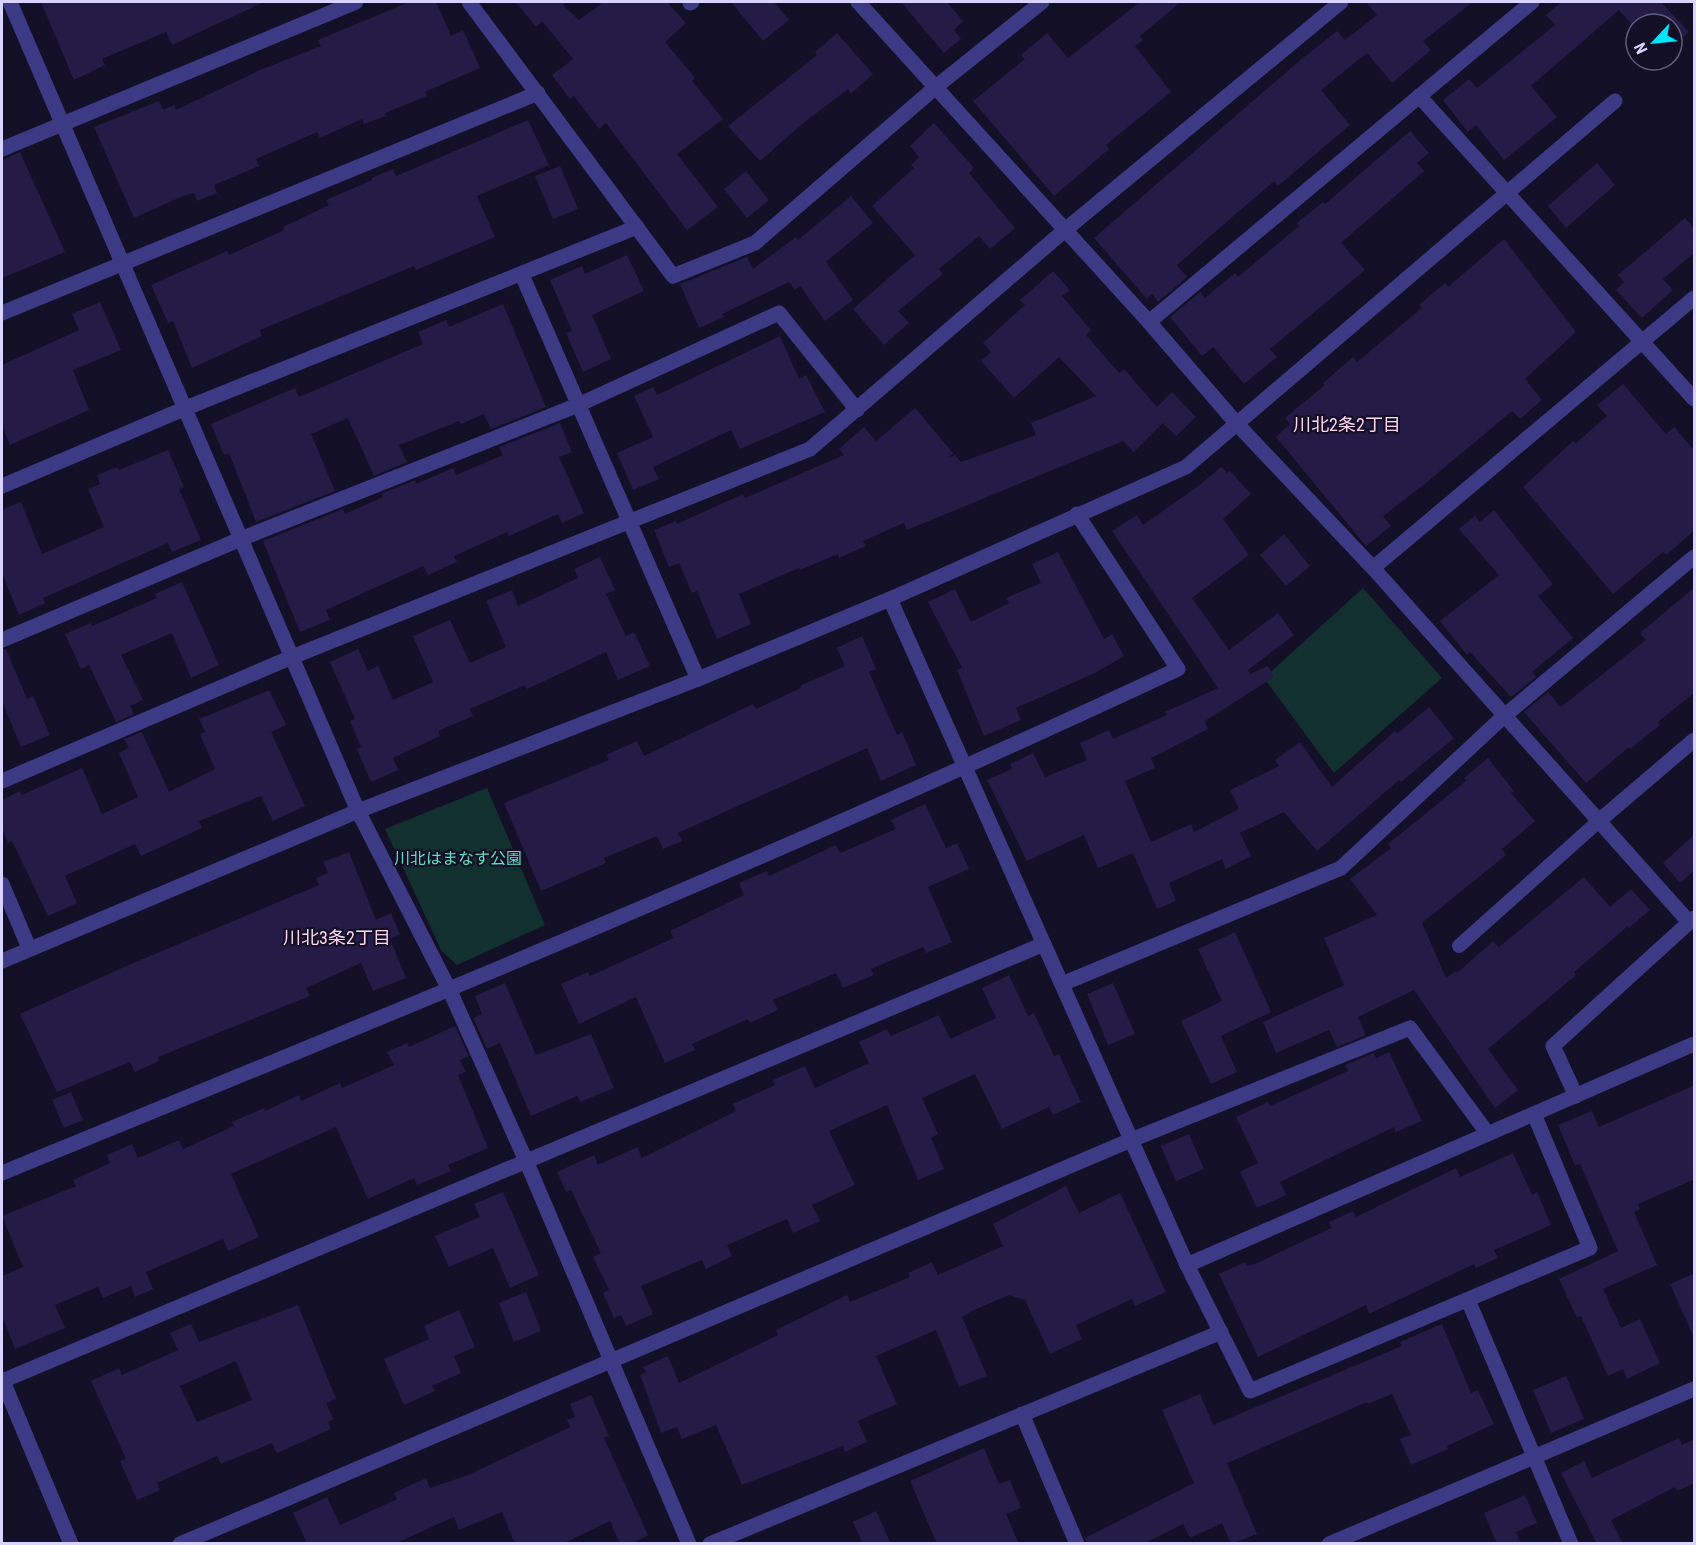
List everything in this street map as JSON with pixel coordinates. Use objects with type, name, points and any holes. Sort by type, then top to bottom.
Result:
[{"type":"street","points":[[10,2],[243,538],[358,811],[450,991],[527,1163],[689,1544]]},
{"type":"street","points":[[2,149],[356,2]]},
{"type":"street","points":[[469,2],[673,276],[755,243],[937,86],[1042,2]]},
{"type":"street","points":[[858,2],[937,86],[1149,322],[1237,424],[1373,568],[1503,717],[1692,920],[1553,1046],[1576,1096]]},
{"type":"street","points":[[2,781],[292,657],[810,449],[1065,230],[1341,2]]},
{"type":"street","points":[[1149,322],[1532,2]]},
{"type":"street","points":[[2,313],[538,93]]},
{"type":"street","points":[[1419,96],[1507,195],[1644,340],[1695,399]]},
{"type":"street","points":[[2,961],[358,811],[698,679],[890,599],[1186,467],[1615,101]]},
{"type":"street","points":[[2,486],[186,408],[637,227]]},
{"type":"street","points":[[522,275],[698,679]]},
{"type":"street","points":[[1373,568],[1695,298]]},
{"type":"street","points":[[2,640],[243,538],[578,405],[779,314],[857,410]]},
{"type":"street","points":[[2,1173],[450,991],[966,768],[1178,669],[1077,514]]},
{"type":"street","points":[[1062,984],[1341,868],[1503,717],[1695,557]]},
{"type":"street","points":[[890,599],[1187,1265],[1251,1391],[1590,1248],[1534,1114]]},
{"type":"street","points":[[1600,820],[1695,740]]},
{"type":"street","points":[[2,884],[29,948]]},
{"type":"street","points":[[71,1544],[2,1380],[527,1163],[1044,944]]},
{"type":"street","points":[[180,1544],[1131,1140],[1410,1028],[1488,1134]]},
{"type":"street","points":[[1187,1265],[1695,1044]]},
{"type":"street","points":[[1468,1300],[1536,1456],[1571,1544]]},
{"type":"street","points":[[710,1544],[1221,1332]]},
{"type":"street","points":[[1329,1544],[1695,1389]]},
{"type":"street","points":[[1022,1414],[1077,1544]]},
{"type":"lane","points":[[1460,946],[1600,820]]},
{"type":"green space","points":[[1363,588],[1442,678],[1334,773],[1264,678]]},
{"type":"green space","name":"川北はまなす公園","points":[[487,788],[545,925],[457,965],[441,950],[385,829]]},
{"type":"building","points":[[41,2],[264,2],[172,45],[166,32],[102,59],[105,65],[74,80]]},
{"type":"building","points":[[409,2],[436,2],[451,36],[463,30],[480,68],[425,92],[427,96],[385,113],[386,116],[364,124],[362,119],[320,138],[317,132],[256,159],[259,166],[214,185],[217,193],[197,201],[194,193],[183,196],[134,218],[94,127],[159,101],[163,110],[174,105],[176,110],[260,70],[321,46],[318,40]]},
{"type":"building","points":[[516,2],[568,2],[563,5],[579,20],[604,2],[667,2],[686,23],[665,42],[695,78],[692,81],[723,119],[677,154],[718,207],[687,230],[606,123],[599,129],[574,96],[570,99],[552,75],[573,59],[542,21],[536,27]]},
{"type":"building","points":[[731,2],[774,2],[789,20],[763,41]]},
{"type":"building","points":[[901,2],[947,2],[963,21],[954,30],[961,39],[944,53]]},
{"type":"building","points":[[1140,2],[1181,2],[1140,36],[1143,40],[1135,46],[1171,92],[1106,145],[1109,149],[1054,196],[973,101],[1025,59],[1021,55],[1047,33],[1068,58]]},
{"type":"building","points":[[1366,2],[1473,2],[1423,41],[1431,50],[1392,83],[1367,53],[1321,90],[1350,125],[1278,186],[1274,181],[1177,265],[1187,277],[1158,302],[1152,294],[1147,299],[1094,238],[1337,31],[1345,40],[1377,15]]},
{"type":"building","points":[[1562,2],[1661,2],[1670,12],[1624,12],[1624,16],[1619,10],[1531,86],[1557,117],[1504,160],[1476,125],[1468,132],[1443,100],[1469,79],[1477,88],[1555,25],[1546,15]]},
{"type":"building","points":[[1684,27],[1689,32],[1684,36]]},
{"type":"building","points":[[837,33],[873,74],[851,94],[848,89],[802,124],[760,161],[728,126],[817,55],[815,52]]},
{"type":"building","points":[[528,120],[549,165],[477,196],[495,237],[416,270],[414,266],[260,330],[262,336],[192,368],[173,321],[168,323],[151,285],[227,251],[229,255],[284,230],[283,227],[329,205],[326,200],[372,180],[371,178],[393,169],[396,176]]},
{"type":"building","points":[[934,123],[974,168],[969,173],[1015,228],[990,249],[979,236],[939,269],[943,274],[898,311],[909,323],[884,345],[853,309],[915,255],[872,206],[914,168],[911,165],[919,157],[910,146]]},
{"type":"building","points":[[1410,131],[1429,153],[1417,163],[1424,171],[1341,243],[1365,270],[1270,349],[1277,357],[1244,384],[1213,347],[1202,356],[1170,317],[1200,292],[1205,298],[1235,273],[1238,277],[1299,226],[1297,223],[1323,202],[1325,204]]},
{"type":"building","points":[[20,152],[65,252],[2,278],[2,160]]},
{"type":"building","points":[[1597,163],[1615,185],[1566,228],[1548,206]]},
{"type":"building","points":[[560,166],[578,209],[553,219],[535,176]]},
{"type":"building","points":[[746,171],[769,200],[747,218],[724,189]]},
{"type":"building","points":[[851,196],[873,223],[826,262],[853,300],[825,321],[800,286],[795,290],[789,282],[722,314],[724,317],[699,328],[680,284],[747,257],[753,269],[796,237],[798,240]]},
{"type":"building","points":[[1685,218],[1695,230],[1695,252],[1663,279],[1673,290],[1642,318],[1616,290],[1624,282],[1618,275]]},
{"type":"building","points":[[1504,239],[1576,332],[1525,379],[1542,400],[1520,419],[1512,411],[1383,516],[1391,526],[1366,546],[1276,437],[1290,424],[1285,418],[1325,385],[1323,383],[1353,357],[1357,362],[1422,308],[1419,305],[1445,283],[1448,287]]},
{"type":"building","points":[[627,255],[644,291],[592,315],[611,359],[583,372],[566,333],[572,331],[550,280],[582,266],[585,274]]},
{"type":"building","points":[[1053,271],[1070,290],[1062,296],[1091,330],[1086,335],[1119,373],[1124,369],[1157,407],[1172,392],[1196,417],[1176,436],[1163,423],[1134,452],[1123,441],[907,530],[904,523],[863,541],[866,546],[839,558],[838,554],[800,570],[799,568],[739,594],[751,624],[717,639],[697,591],[692,593],[679,563],[669,567],[654,530],[676,521],[677,524],[743,494],[745,498],[844,455],[839,449],[864,427],[876,441],[915,408],[953,453],[948,458],[955,455],[961,462],[1036,435],[1031,423],[1096,396],[1059,357],[1014,398],[981,361],[991,352],[983,343],[1025,305],[1020,300]]},
{"type":"building","points":[[100,302],[121,350],[73,370],[89,410],[10,445],[2,425],[2,365],[79,330],[72,314]]},
{"type":"building","points":[[503,304],[546,407],[491,429],[484,414],[461,424],[459,421],[399,445],[407,462],[374,476],[348,418],[311,434],[335,491],[256,522],[229,453],[224,455],[211,424],[295,388],[299,397],[423,344],[418,332],[446,320],[449,327]]},
{"type":"building","points":[[780,336],[799,379],[806,375],[825,412],[740,449],[731,430],[653,467],[659,479],[633,490],[617,453],[653,437],[634,396],[653,387],[657,395]]},
{"type":"building","points":[[1623,384],[1666,434],[1674,427],[1695,451],[1695,530],[1666,555],[1663,552],[1613,594],[1523,487],[1573,441],[1576,443],[1607,416],[1597,405]]},
{"type":"building","points":[[560,423],[572,452],[559,457],[584,513],[562,523],[558,514],[509,536],[507,532],[454,556],[457,562],[428,575],[423,566],[326,610],[330,620],[300,632],[263,541],[343,509],[345,514],[383,497],[381,494],[415,480],[416,484],[453,468],[456,475],[503,455],[499,447]]},
{"type":"building","points":[[168,450],[184,487],[179,489],[201,540],[172,552],[168,543],[43,598],[45,603],[19,615],[2,573],[2,509],[21,502],[42,554],[104,527],[88,489],[100,484],[97,475],[117,467],[119,470]]},
{"type":"building","points":[[1221,467],[1227,473],[1230,471],[1251,494],[1223,519],[1249,555],[1192,598],[1229,650],[1278,613],[1294,635],[1248,670],[1250,674],[1268,666],[1274,677],[1205,721],[1208,729],[1151,758],[1155,768],[1125,781],[1151,842],[1191,824],[1194,832],[1239,809],[1230,790],[1279,766],[1275,760],[1300,742],[1332,787],[1395,731],[1398,733],[1429,707],[1454,738],[1401,782],[1399,780],[1317,851],[1284,812],[1240,833],[1251,856],[1226,869],[1222,859],[1169,883],[1176,901],[1157,909],[1133,853],[1098,868],[1084,835],[1027,861],[987,780],[1012,769],[1010,764],[1033,753],[1045,777],[1087,760],[1080,743],[1109,730],[1113,739],[1167,715],[1165,712],[1218,688],[1112,531],[1137,515],[1143,525]]},
{"type":"building","points":[[1494,510],[1553,584],[1538,596],[1573,638],[1532,672],[1536,677],[1511,697],[1470,652],[1467,655],[1440,621],[1499,575],[1459,529],[1475,516],[1480,522]]},
{"type":"building","points":[[1284,534],[1310,566],[1286,586],[1260,555]]},
{"type":"building","points":[[1058,552],[1104,639],[1112,634],[1124,656],[1095,673],[1016,708],[1021,720],[984,736],[957,670],[962,668],[928,602],[955,589],[971,622],[1009,603],[1006,598],[1041,583],[1032,564]]},
{"type":"building","points":[[600,557],[615,590],[606,594],[626,636],[634,632],[650,666],[618,680],[606,652],[527,689],[525,685],[470,709],[473,716],[438,731],[440,736],[393,758],[398,770],[371,782],[357,749],[361,747],[350,721],[355,719],[330,662],[358,649],[368,671],[378,666],[393,700],[433,682],[413,636],[450,620],[470,663],[506,647],[486,601],[512,590],[518,606],[578,578],[574,569]]},
{"type":"building","points":[[182,582],[219,665],[191,678],[172,633],[121,655],[143,700],[130,706],[134,714],[116,722],[89,665],[81,669],[65,634],[91,623],[92,626],[157,598],[155,594]]},
{"type":"building","points":[[1695,587],[1695,692],[1658,722],[1660,725],[1630,749],[1629,747],[1586,783],[1524,712],[1548,692],[1561,707],[1646,640],[1640,633]]},
{"type":"building","points":[[862,636],[876,669],[869,672],[897,735],[902,732],[916,765],[881,781],[867,748],[678,833],[682,841],[663,849],[657,836],[604,858],[606,863],[541,891],[504,803],[609,760],[606,755],[637,741],[644,756],[753,704],[756,709],[845,666],[837,648]]},
{"type":"building","points":[[6,649],[27,699],[33,696],[50,735],[21,747],[2,701],[2,650]]},
{"type":"building","points":[[269,690],[286,725],[271,732],[305,806],[273,821],[261,796],[199,821],[202,828],[141,856],[135,844],[65,876],[77,903],[48,916],[12,841],[8,843],[2,829],[2,800],[20,791],[22,795],[82,768],[102,814],[138,797],[119,753],[129,748],[124,739],[142,732],[169,792],[215,769],[200,734],[205,732],[199,719]]},
{"type":"building","points":[[1488,758],[1514,791],[1511,793],[1535,821],[1502,849],[1506,855],[1422,923],[1446,978],[1456,971],[1457,973],[1493,941],[1499,947],[1584,877],[1610,907],[1631,889],[1650,910],[1574,972],[1576,975],[1488,1049],[1518,1090],[1495,1108],[1414,990],[1358,1017],[1366,1035],[1337,1047],[1329,1030],[1276,1053],[1263,1022],[1344,985],[1324,938],[1377,915],[1350,879],[1391,848],[1388,844],[1466,781],[1464,778]]},
{"type":"building","points":[[925,804],[946,848],[957,843],[969,869],[928,887],[952,942],[926,953],[923,947],[871,969],[874,975],[843,988],[836,973],[773,1000],[778,1010],[750,1023],[748,1019],[692,1044],[695,1050],[665,1063],[636,997],[579,1024],[561,984],[588,972],[590,976],[674,938],[670,931],[744,895],[739,883],[767,871],[769,876],[836,845],[840,853],[896,829],[891,820]]},
{"type":"building","points":[[1695,834],[1695,870],[1680,883],[1663,863]]},
{"type":"building","points":[[349,852],[376,920],[391,913],[400,934],[390,939],[406,978],[373,991],[361,963],[306,988],[310,996],[158,1057],[159,1061],[135,1072],[130,1062],[57,1092],[20,1014],[124,967],[319,885],[316,878],[328,873],[323,862]]},
{"type":"building","points":[[1235,932],[1271,1012],[1221,1036],[1237,1072],[1211,1084],[1181,1021],[1222,1001],[1198,949]]},
{"type":"building","points":[[1009,975],[1028,1016],[1034,1013],[1054,1056],[1059,1054],[1081,1102],[1053,1115],[1049,1107],[1002,1129],[975,1074],[922,1098],[938,1134],[931,1138],[944,1169],[918,1180],[887,1105],[829,1131],[855,1185],[812,1205],[820,1221],[793,1233],[787,1219],[727,1245],[732,1256],[706,1269],[702,1260],[641,1286],[653,1314],[626,1326],[621,1315],[614,1318],[603,1293],[609,1290],[593,1257],[601,1253],[571,1190],[566,1192],[557,1172],[594,1155],[598,1165],[637,1147],[642,1158],[736,1111],[733,1104],[775,1085],[773,1080],[805,1066],[815,1088],[869,1063],[859,1042],[887,1029],[891,1036],[939,1015],[950,1039],[996,1018],[982,988]]},
{"type":"building","points":[[505,983],[536,1055],[591,1034],[614,1088],[580,1102],[577,1096],[531,1116],[500,1043],[487,1049],[473,1018],[482,1014],[475,996]]},
{"type":"building","points":[[1113,983],[1135,1034],[1108,1045],[1087,994]]},
{"type":"building","points":[[455,1026],[469,1056],[460,1060],[466,1072],[458,1075],[488,1148],[448,1165],[451,1171],[417,1185],[414,1178],[368,1199],[336,1127],[231,1174],[259,1237],[228,1251],[223,1239],[146,1272],[153,1289],[135,1297],[131,1286],[103,1298],[98,1287],[55,1305],[65,1328],[15,1349],[2,1316],[2,1276],[23,1267],[2,1216],[76,1186],[73,1180],[110,1163],[107,1155],[132,1144],[138,1158],[179,1140],[183,1149],[234,1126],[232,1122],[264,1108],[265,1111],[299,1095],[301,1101],[340,1083],[342,1088],[394,1065],[387,1052],[407,1043],[409,1047]]},
{"type":"building","points":[[1389,1052],[1422,1121],[1396,1132],[1394,1127],[1280,1182],[1286,1195],[1257,1208],[1240,1172],[1258,1163],[1236,1117],[1268,1102],[1270,1106],[1348,1071],[1345,1065],[1374,1053],[1376,1058]]},
{"type":"building","points":[[1695,1085],[1695,1179],[1638,1204],[1640,1209],[1634,1212],[1657,1265],[1603,1289],[1621,1328],[1640,1319],[1660,1363],[1627,1379],[1623,1369],[1608,1376],[1581,1316],[1577,1318],[1559,1279],[1618,1251],[1580,1164],[1575,1166],[1558,1125],[1592,1111],[1599,1127]]},
{"type":"building","points":[[71,1092],[83,1120],[64,1128],[52,1100]]},
{"type":"building","points":[[1189,1134],[1204,1169],[1176,1181],[1161,1146]]},
{"type":"building","points":[[1513,1153],[1532,1195],[1537,1192],[1551,1225],[1494,1250],[1498,1258],[1476,1268],[1474,1264],[1369,1314],[1366,1305],[1258,1357],[1219,1274],[1245,1262],[1247,1266],[1257,1263],[1331,1228],[1329,1222],[1353,1211],[1356,1217],[1456,1168],[1460,1177]]},
{"type":"building","points":[[1066,1186],[1079,1213],[1120,1193],[1166,1292],[1135,1306],[1132,1299],[1076,1325],[1082,1339],[1050,1354],[1025,1300],[1009,1295],[974,1310],[962,1317],[987,1376],[959,1387],[936,1330],[876,1356],[897,1404],[858,1421],[867,1442],[845,1452],[843,1446],[742,1485],[716,1425],[682,1439],[677,1427],[661,1433],[640,1375],[646,1372],[643,1367],[668,1356],[679,1383],[778,1335],[776,1330],[847,1295],[850,1302],[910,1277],[908,1273],[932,1262],[938,1275],[1003,1246],[993,1224]]},
{"type":"building","points":[[503,1192],[539,1275],[510,1288],[493,1248],[449,1267],[435,1236],[480,1217],[474,1204]]},
{"type":"building","points":[[1695,1273],[1695,1340],[1670,1284]]},
{"type":"building","points":[[526,1292],[541,1331],[514,1342],[499,1303]]},
{"type":"building","points":[[298,1305],[336,1399],[326,1403],[333,1419],[328,1422],[331,1429],[277,1453],[272,1443],[221,1464],[217,1456],[157,1483],[160,1490],[137,1500],[120,1461],[126,1459],[91,1381],[119,1368],[122,1375],[178,1350],[170,1333],[191,1324],[199,1342]],"holes":[[[236,1361],[252,1400],[197,1422],[180,1386]]]},
{"type":"building","points":[[459,1310],[475,1347],[454,1356],[461,1373],[432,1386],[435,1391],[404,1405],[384,1359],[429,1339],[424,1326]]},
{"type":"building","points":[[1442,1324],[1471,1393],[1478,1390],[1494,1424],[1447,1446],[1448,1449],[1411,1465],[1400,1439],[1411,1435],[1392,1394],[1368,1404],[1367,1402],[1227,1463],[1257,1534],[1231,1544],[1222,1523],[1190,1538],[1183,1524],[1143,1544],[1087,1544],[1085,1538],[1194,1483],[1162,1410],[1200,1394],[1213,1425],[1402,1346],[1400,1342]]},
{"type":"building","points":[[1566,1376],[1584,1419],[1551,1433],[1533,1390]]},
{"type":"building","points":[[591,1395],[609,1436],[604,1438],[648,1535],[631,1544],[620,1544],[610,1521],[562,1544],[515,1544],[502,1512],[459,1530],[454,1517],[394,1544],[300,1544],[306,1541],[293,1513],[327,1497],[340,1525],[397,1499],[394,1493],[426,1478],[430,1488],[468,1475],[570,1427],[567,1420],[575,1417],[570,1404]]},
{"type":"building","points":[[1679,1438],[1682,1445],[1695,1439],[1695,1483],[1677,1491],[1675,1487],[1611,1520],[1623,1544],[1597,1544],[1561,1473],[1584,1461],[1592,1478]]},
{"type":"building","points":[[984,1448],[999,1484],[1010,1480],[1021,1508],[1006,1514],[1019,1544],[937,1544],[910,1481]]},
{"type":"building","points":[[1525,1495],[1537,1523],[1516,1532],[1521,1544],[1497,1544],[1484,1513]]},
{"type":"building","points":[[876,1511],[891,1544],[863,1544],[853,1522]]},
{"type":"district","name":"川北2条2丁目","points":[[1347,425]]},
{"type":"district","name":"川北3条2丁目","points":[[337,938]]}]
